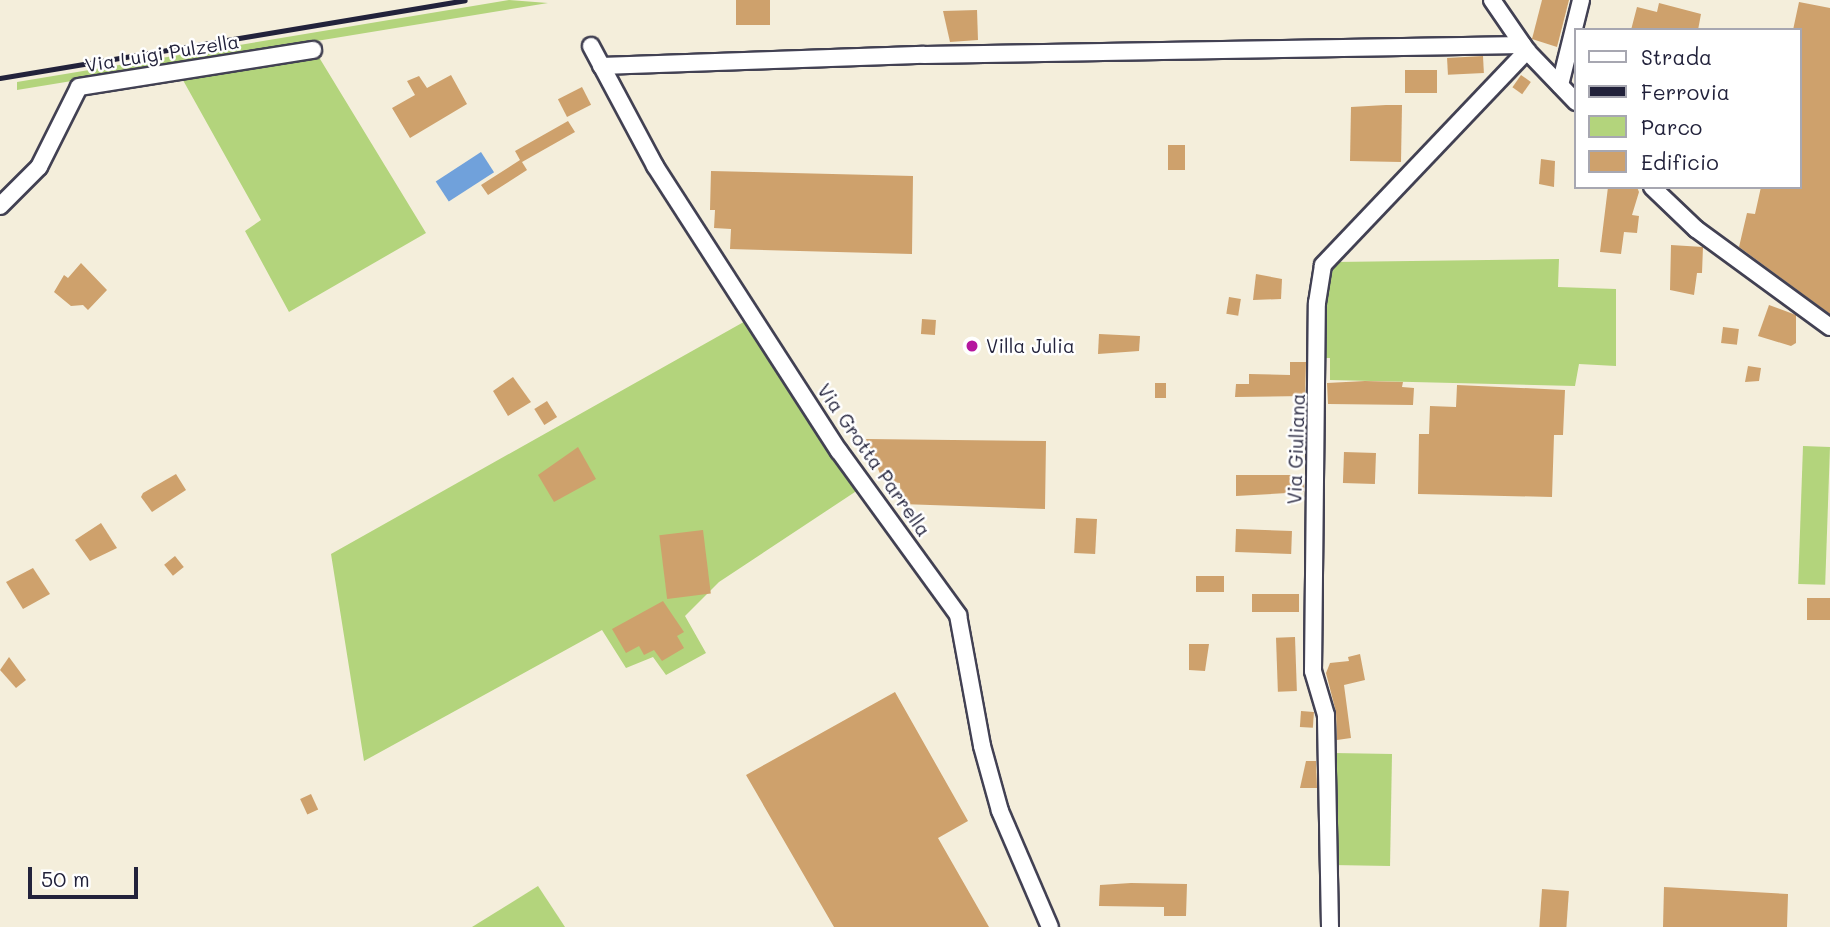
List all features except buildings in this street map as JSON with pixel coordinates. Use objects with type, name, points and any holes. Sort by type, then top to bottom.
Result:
[{"type":"street","points":[[1492,0],[1525,48],[1574,100]]},
{"type":"street","points":[[1574,28],[1581,0]]},
{"type":"street","points":[[1560,85],[1574,28]]},
{"type":"street","name":"Via Grotta Parrella","points":[[591,46],[655,166],[839,451],[958,615],[982,746],[1000,811],[1050,927]]},
{"type":"street","points":[[601,66],[937,54],[1525,48]]},
{"type":"street","name":"Via Giuliana","points":[[1330,927],[1326,715],[1313,671],[1317,303],[1323,265],[1525,48]]},
{"type":"street","name":"Via Luigi Pulzella","points":[[0,206],[39,167],[79,87],[313,50]]},
{"type":"street","points":[[1654,189],[1696,229],[1830,327]]},
{"type":"green space","points":[[509,0],[548,3],[17,90],[17,82]]},
{"type":"green space","points":[[317,54],[426,233],[289,312],[245,231],[261,220],[179,73]]},
{"type":"green space","points":[[1559,259],[1558,287],[1616,289],[1616,366],[1579,364],[1575,386],[1330,380],[1330,358],[1325,358],[1325,296],[1335,262]]},
{"type":"green space","points":[[749,319],[861,488],[719,582],[685,616],[706,653],[666,675],[653,657],[626,668],[602,630],[364,761],[331,554]]},
{"type":"green space","points":[[1803,446],[1830,447],[1825,585],[1798,584]]},
{"type":"green space","points":[[1334,753],[1392,754],[1390,866],[1332,865]]},
{"type":"green space","points":[[538,886],[565,927],[472,927]]},
{"type":"water","points":[[481,152],[494,172],[449,202],[436,181]]},
{"type":"railway","points":[[0,78],[464,0]]},
{"type":"place","name":"Villa Julia","points":[[972,346]]}]
